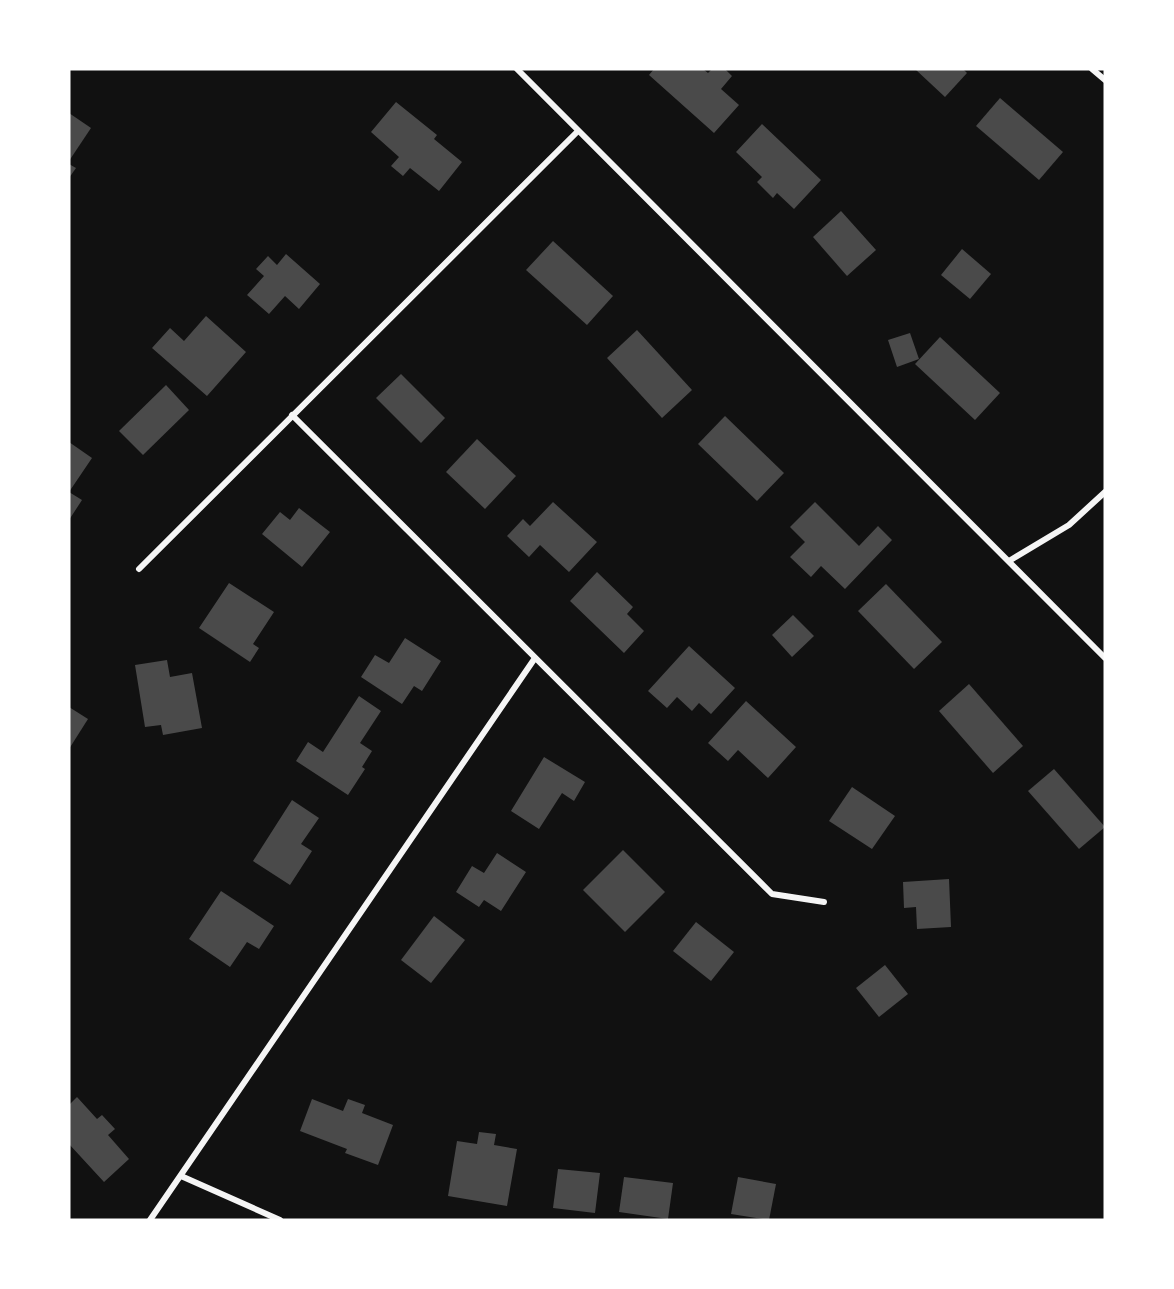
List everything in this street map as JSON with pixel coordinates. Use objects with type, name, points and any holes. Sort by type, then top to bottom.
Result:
[{"type":"street","points":[[517,69],[1105,658]]},
{"type":"street","points":[[1092,69],[1105,80]]},
{"type":"street","points":[[139,569],[578,131]]},
{"type":"street","points":[[292,415],[772,894],[824,902]]},
{"type":"street","points":[[1010,561],[1069,525],[1105,492]]},
{"type":"street","points":[[150,1220],[536,658]]},
{"type":"street","points":[[182,1176],[280,1220]]},
{"type":"building","points":[[654,69],[703,69],[708,73],[712,69],[725,69],[732,76],[721,89],[739,105],[714,133],[649,75]]},
{"type":"building","points":[[915,69],[963,69],[967,73],[945,97]]},
{"type":"building","points":[[1000,98],[1063,152],[1039,180],[976,126]]},
{"type":"building","points":[[396,102],[437,135],[434,139],[462,162],[439,191],[410,168],[403,176],[391,166],[399,157],[371,132]]},
{"type":"building","points":[[69,113],[91,128],[69,161]]},
{"type":"building","points":[[762,124],[821,180],[794,209],[777,193],[773,198],[757,182],[762,177],[736,152]]},
{"type":"building","points":[[69,164],[76,168],[69,178]]},
{"type":"building","points":[[841,211],[876,250],[847,276],[813,237]]},
{"type":"building","points":[[553,241],[613,296],[587,325],[526,270]]},
{"type":"building","points":[[962,249],[991,274],[970,299],[941,275]]},
{"type":"building","points":[[286,254],[320,284],[299,309],[285,296],[269,314],[247,295],[264,276],[256,269],[268,256],[277,265]]},
{"type":"building","points":[[206,316],[246,352],[207,396],[152,348],[170,328],[184,341]]},
{"type":"building","points":[[637,330],[692,390],[662,418],[607,358]]},
{"type":"building","points":[[910,333],[919,359],[897,367],[888,340]]},
{"type":"building","points":[[940,337],[1000,393],[975,420],[915,364]]},
{"type":"building","points":[[401,374],[445,418],[421,443],[376,398]]},
{"type":"building","points":[[166,385],[189,410],[143,455],[119,431]]},
{"type":"building","points":[[725,416],[784,473],[757,501],[698,444]]},
{"type":"building","points":[[477,439],[516,476],[485,509],[446,472]]},
{"type":"building","points":[[69,442],[92,458],[69,492]]},
{"type":"building","points":[[69,492],[82,500],[69,520]]},
{"type":"building","points":[[553,502],[597,542],[569,572],[540,545],[529,557],[507,536],[523,519],[530,526]]},
{"type":"building","points":[[815,502],[859,546],[878,526],[892,540],[845,589],[821,566],[811,577],[790,557],[805,542],[790,527]]},
{"type":"building","points":[[299,508],[330,532],[302,567],[262,534],[280,512],[290,520]]},
{"type":"building","points":[[597,572],[633,607],[627,614],[644,631],[624,653],[570,601]]},
{"type":"building","points":[[229,583],[274,612],[253,644],[259,648],[250,662],[199,628]]},
{"type":"building","points":[[886,584],[942,642],[914,669],[858,611]]},
{"type":"building","points":[[793,615],[814,636],[792,657],[772,635]]},
{"type":"building","points":[[405,638],[441,661],[422,691],[414,686],[402,704],[361,677],[375,655],[389,663]]},
{"type":"building","points":[[689,646],[735,688],[711,714],[699,703],[692,711],[677,697],[667,708],[648,691]]},
{"type":"building","points":[[167,660],[170,677],[192,673],[202,728],[163,735],[161,725],[145,727],[135,665]]},
{"type":"building","points":[[969,684],[1023,746],[993,773],[939,711]]},
{"type":"building","points":[[359,696],[381,711],[360,743],[372,751],[362,767],[365,769],[348,795],[296,761],[308,742],[323,752]]},
{"type":"building","points":[[746,701],[796,747],[768,778],[738,750],[728,761],[708,743]]},
{"type":"building","points":[[69,707],[88,719],[69,749]]},
{"type":"building","points":[[544,757],[585,782],[574,801],[562,793],[539,829],[511,811]]},
{"type":"building","points":[[1054,769],[1105,827],[1079,849],[1028,791]]},
{"type":"building","points":[[852,787],[895,816],[872,849],[829,821]]},
{"type":"building","points":[[292,800],[319,818],[301,844],[312,851],[290,885],[253,861]]},
{"type":"building","points":[[623,850],[665,892],[625,932],[583,890]]},
{"type":"building","points":[[497,853],[526,872],[501,911],[484,900],[479,907],[456,892],[472,866],[484,873]]},
{"type":"building","points":[[949,879],[951,927],[917,929],[916,907],[904,908],[903,882]]},
{"type":"building","points":[[221,891],[274,926],[259,949],[247,942],[230,967],[189,939]]},
{"type":"building","points":[[434,916],[465,940],[431,983],[401,960]]},
{"type":"building","points":[[696,922],[734,952],[711,981],[673,951]]},
{"type":"building","points":[[885,965],[908,994],[879,1017],[856,988]]},
{"type":"building","points":[[77,1097],[97,1119],[102,1115],[115,1129],[108,1135],[129,1159],[104,1182],[69,1144],[69,1105]]},
{"type":"building","points":[[312,1099],[343,1111],[348,1099],[365,1105],[362,1113],[393,1125],[378,1165],[345,1153],[347,1149],[300,1131]]},
{"type":"building","points":[[479,1132],[496,1134],[494,1145],[517,1149],[507,1206],[448,1196],[457,1141],[477,1144]]},
{"type":"building","points":[[558,1169],[600,1173],[595,1213],[553,1208]]},
{"type":"building","points":[[624,1177],[673,1183],[668,1219],[619,1212]]},
{"type":"building","points":[[738,1177],[776,1184],[769,1220],[731,1214]]}]
